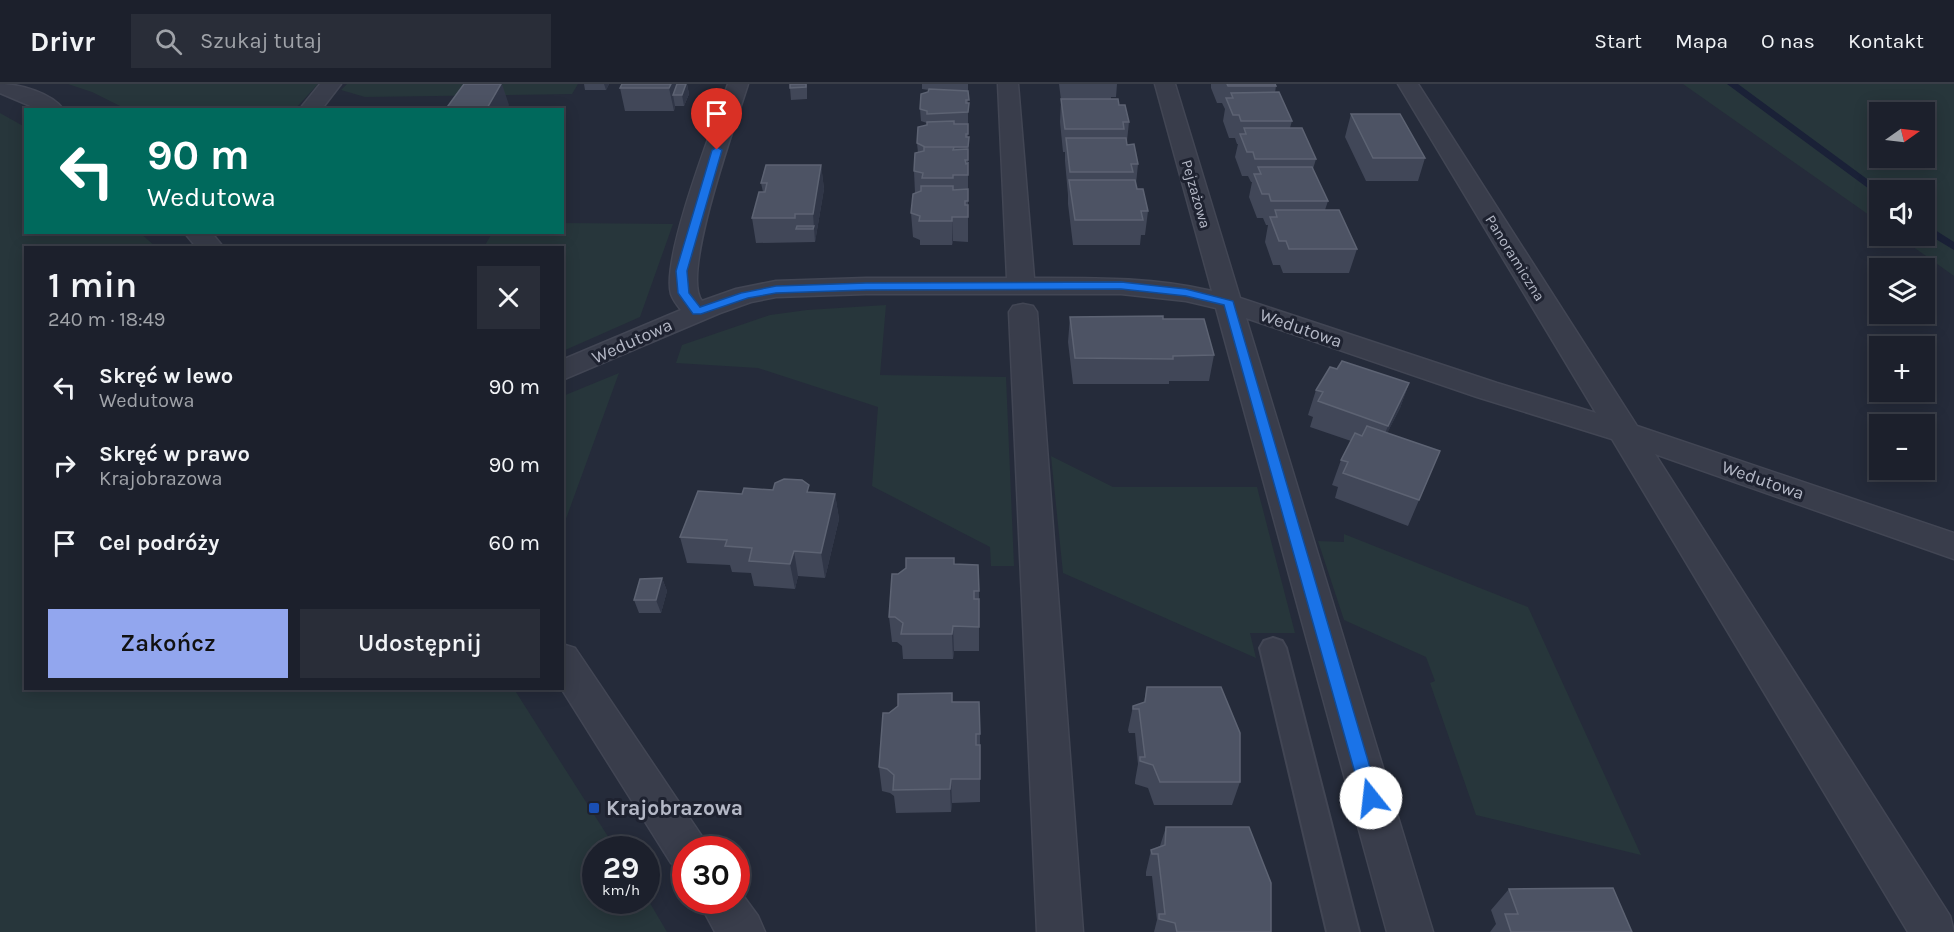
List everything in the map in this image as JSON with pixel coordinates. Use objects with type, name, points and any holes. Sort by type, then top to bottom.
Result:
[{"type":"street","points":[[311,108],[331,84]]},
{"type":"street","points":[[697,312],[683,293],[682,271],[738,84]]},
{"type":"street","points":[[1008,84],[1060,932]]},
{"type":"street","name":"Pejzażowa","points":[[1165,84],[1410,932]]},
{"type":"street","name":"Panoramiczna","points":[[1408,84],[1934,932]]},
{"type":"street","points":[[0,87],[45,103],[51,108]]},
{"type":"street","points":[[198,234],[210,246]]},
{"type":"street","name":"Wedutowa","points":[[564,370],[697,312],[745,296],[776,289],[1022,299],[1121,286],[1186,293],[1229,303],[1487,390],[1623,432],[1954,546]]},
{"type":"street","points":[[564,661],[678,836]]},
{"type":"street","points":[[730,914],[742,932]]},
{"type":"lane","points":[[1273,648],[1343,932]]},
{"type":"shaded area","points":[[68,84],[318,84],[296,108],[124,108],[92,92]]},
{"type":"shaded area","points":[[347,84],[578,84],[572,94],[365,97],[341,90]]},
{"type":"shaded area","points":[[1683,84],[1954,84],[1954,276],[1935,262],[1935,258],[1929,258],[1912,246],[1935,246],[1935,180],[1869,180],[1869,215]]},
{"type":"shaded area","points":[[0,113],[24,126],[24,234],[141,234],[155,246],[24,246],[24,690],[515,690],[608,836],[582,836],[582,914],[656,914],[667,932],[0,932]]},
{"type":"shaded area","points":[[564,223],[673,224],[640,317],[564,351],[564,246],[485,246],[491,234],[564,234]]},
{"type":"shaded area","points":[[886,305],[880,375],[1006,377],[1014,566],[991,566],[990,547],[872,486],[878,407],[758,368],[676,363],[682,345],[770,315],[807,310]]},
{"type":"shaded area","points":[[619,373],[564,524],[564,396]]},
{"type":"shaded area","points":[[1051,456],[1113,487],[1257,487],[1295,633],[1250,633],[1256,658],[1063,573]]},
{"type":"shaded area","points":[[1344,534],[1528,607],[1641,855],[1476,815],[1430,683],[1435,681],[1426,657],[1344,620],[1318,541],[1344,542]]},
{"type":"building","points":[[464,84],[501,84],[487,108],[446,108]]},
{"type":"building","points":[[622,84],[671,84],[669,88],[620,88]]},
{"type":"building","points":[[677,84],[686,84],[682,95],[673,95]]},
{"type":"building","points":[[790,84],[806,84],[806,87],[790,88]]},
{"type":"building","points":[[1227,84],[1275,84],[1276,86],[1228,86]]},
{"type":"building","points":[[929,89],[968,91],[969,100],[966,100],[966,103],[969,103],[968,112],[927,114],[927,111],[920,109],[921,94],[928,92]]},
{"type":"building","points":[[1279,92],[1292,121],[1241,121],[1239,115],[1233,115],[1226,98],[1233,98],[1231,93]]},
{"type":"building","points":[[1061,99],[1118,99],[1119,105],[1125,105],[1129,122],[1123,122],[1124,129],[1065,129]]},
{"type":"building","points":[[1351,114],[1400,114],[1425,158],[1373,158]]},
{"type":"building","points":[[954,121],[954,124],[968,124],[966,137],[969,137],[968,147],[925,147],[917,143],[918,127],[927,125],[927,122]]},
{"type":"building","points":[[1244,128],[1302,128],[1316,159],[1255,159],[1253,152],[1247,152],[1240,134],[1246,134]]},
{"type":"building","points":[[1066,138],[1126,138],[1127,145],[1134,144],[1138,164],[1131,164],[1133,172],[1070,172]]},
{"type":"building","points":[[924,147],[968,149],[968,160],[965,160],[966,164],[968,163],[968,175],[953,175],[953,178],[922,178],[923,173],[914,171],[915,153],[924,151]]},
{"type":"building","points":[[766,165],[821,165],[813,214],[795,214],[795,218],[752,218],[759,192],[765,192],[767,183],[761,183]]},
{"type":"building","points":[[1258,167],[1312,167],[1328,201],[1271,201],[1269,194],[1262,194],[1254,174],[1261,174]]},
{"type":"building","points":[[1069,180],[1135,180],[1137,189],[1143,189],[1148,211],[1141,211],[1143,220],[1075,220]]},
{"type":"building","points":[[921,186],[953,186],[953,190],[968,189],[968,201],[965,201],[965,205],[968,205],[968,217],[952,217],[952,221],[919,221],[920,216],[911,213],[913,194],[921,191]]},
{"type":"building","points":[[1275,210],[1339,210],[1357,249],[1289,249],[1286,241],[1279,241],[1270,217],[1277,217]]},
{"type":"building","points":[[797,226],[814,226],[813,229],[796,229]]},
{"type":"building","points":[[1163,316],[1163,319],[1204,319],[1214,355],[1173,356],[1173,359],[1075,358],[1070,317]]},
{"type":"building","points":[[1342,361],[1409,383],[1388,426],[1318,401],[1323,392],[1316,390],[1330,367],[1337,369]]},
{"type":"building","points":[[1367,426],[1440,451],[1419,500],[1343,473],[1348,462],[1341,460],[1355,433],[1362,436]]},
{"type":"building","points":[[784,479],[802,480],[809,485],[807,492],[835,494],[821,553],[794,551],[790,564],[749,561],[752,548],[725,546],[727,540],[680,537],[698,491],[742,494],[744,488],[773,490],[775,483]]},
{"type":"building","points":[[906,558],[954,558],[954,564],[978,565],[979,591],[974,591],[974,599],[979,599],[979,627],[953,626],[952,634],[901,634],[903,623],[895,617],[889,617],[892,574],[898,574],[906,568]]},
{"type":"building","points":[[662,578],[656,600],[634,600],[640,579]]},
{"type":"building","points":[[1147,687],[1221,687],[1240,733],[1240,782],[1160,782],[1153,765],[1140,761],[1140,757],[1145,757],[1139,709],[1133,709],[1133,706],[1145,702]]},
{"type":"building","points":[[952,693],[952,702],[979,702],[980,734],[976,734],[976,745],[980,745],[980,779],[951,779],[950,789],[893,790],[894,775],[887,769],[879,767],[883,713],[889,713],[898,706],[898,694]]},
{"type":"building","points":[[1166,827],[1249,827],[1271,883],[1271,932],[1177,932],[1175,923],[1159,919],[1159,914],[1165,914],[1158,854],[1152,854],[1151,850],[1165,845]]},
{"type":"building","points":[[1613,888],[1632,932],[1511,932],[1505,914],[1518,914],[1509,889]]},
{"type":"waterway","points":[[1732,84],[1869,186]]},
{"type":"waterway","points":[[1935,234],[1954,247]]},
{"type":"place","name":"Krajobrazowa","points":[[594,808]]},
{"type":"route","points":[[717,150],[690,236],[682,271],[683,293],[697,312],[745,296],[776,289],[866,286],[1121,286],[1186,293],[1229,303],[1371,798]]}]
